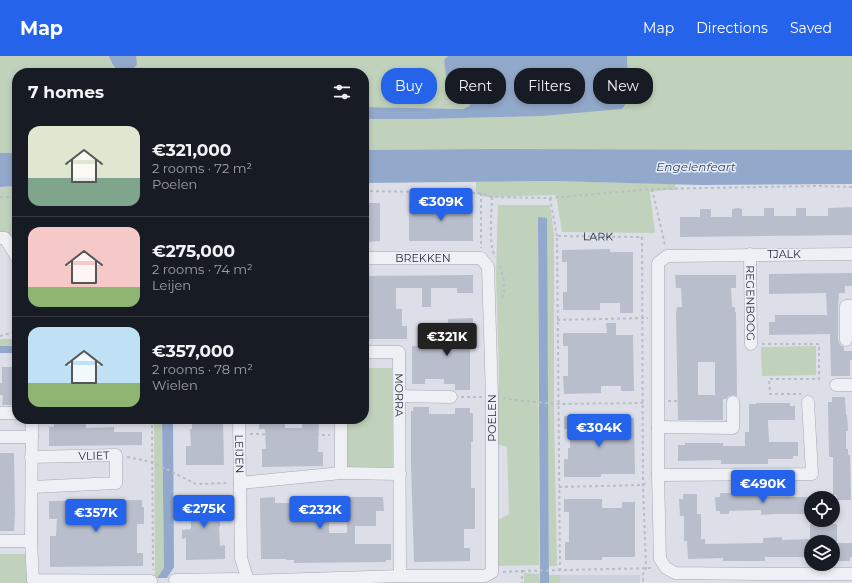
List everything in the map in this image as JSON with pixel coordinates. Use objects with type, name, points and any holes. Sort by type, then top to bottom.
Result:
[{"type":"street","points":[[0,238],[5,238],[12,250]]},
{"type":"street","name":"REGENBOOG","points":[[750,254],[751,344]]},
{"type":"street","name":"TJALK","points":[[667,256],[852,254]]},
{"type":"street","points":[[667,256],[658,263],[658,475],[663,563],[675,573],[758,579],[852,574]]},
{"type":"street","name":"BREKKEN","points":[[369,258],[481,258]]},
{"type":"street","name":"POELEN","points":[[481,258],[488,267],[490,313],[492,398],[489,574]]},
{"type":"street","points":[[846,340],[846,306],[852,306]]},
{"type":"street","name":"MORRA","points":[[369,352],[399,352],[400,576]]},
{"type":"street","points":[[836,385],[852,385]]},
{"type":"street","points":[[400,396],[451,397]]},
{"type":"street","points":[[658,427],[732,428],[733,402]]},
{"type":"street","points":[[658,475],[812,474],[808,402]]},
{"type":"street","points":[[0,413],[12,413]]},
{"type":"street","points":[[32,424],[30,541],[33,580],[151,580]]},
{"type":"street","name":"LEIJEN","points":[[239,424],[241,558],[248,582]]},
{"type":"street","points":[[340,473],[341,424]]},
{"type":"street","points":[[0,437],[32,436]]},
{"type":"street","name":"VLIET","points":[[32,457],[116,455],[116,483],[32,487]]},
{"type":"street","points":[[240,483],[340,473],[400,474]]},
{"type":"street","points":[[0,541],[30,541]]},
{"type":"street","points":[[175,580],[196,581],[235,579],[248,582],[489,574]]},
{"type":"path","points":[[369,191],[481,193],[492,197],[550,198],[652,189],[819,186],[852,187]]},
{"type":"path","points":[[652,189],[667,256]]},
{"type":"path","points":[[481,193],[481,258]]},
{"type":"path","points":[[0,197],[12,197]]},
{"type":"path","points":[[550,198],[557,236],[560,571]]},
{"type":"path","name":"LARK","points":[[557,236],[642,237],[643,485],[646,568],[643,574],[643,583]]},
{"type":"path","points":[[557,320],[658,318]]},
{"type":"path","points":[[0,336],[12,332]]},
{"type":"path","name":"REGENBOOG","points":[[751,344],[819,344],[819,379],[769,379],[770,394],[808,394],[808,402]]},
{"type":"path","points":[[667,408],[667,401],[733,402]]},
{"type":"path","points":[[535,403],[643,403]]},
{"type":"path","points":[[151,580],[150,578],[153,572],[152,424]]},
{"type":"path","points":[[239,434],[342,436]]},
{"type":"path","points":[[116,455],[152,462],[196,484],[240,483]]},
{"type":"path","points":[[559,487],[643,485],[658,475]]},
{"type":"path","points":[[489,574],[522,571],[646,568],[663,563]]},
{"type":"path","points":[[522,571],[522,583]]},
{"type":"shaded area","points":[[554,575],[640,575],[640,583],[555,583]]},
{"type":"green space","points":[[0,56],[448,56],[444,61],[445,104],[470,104],[470,106],[463,109],[369,107],[369,68],[12,68],[12,153],[0,153]]},
{"type":"green space","points":[[627,56],[852,56],[852,150],[369,150],[369,119],[542,116],[603,104],[653,104],[653,68],[628,68]]},
{"type":"green space","points":[[553,181],[675,184],[676,190],[650,192],[655,233],[562,232],[556,195],[487,197],[476,194],[476,182]]},
{"type":"green space","points":[[12,186],[12,237],[0,236],[0,187]]},
{"type":"green space","points":[[498,205],[550,205],[554,234],[554,411],[557,566],[549,566],[547,313],[538,218],[539,565],[496,566],[498,520],[509,514],[507,447],[497,444],[499,370],[496,274]]},
{"type":"green space","points":[[0,339],[12,339],[12,346],[0,346]]},
{"type":"green space","points":[[816,346],[816,375],[762,376],[761,347]]},
{"type":"green space","points":[[369,368],[392,368],[393,470],[345,469],[345,424],[369,424]]},
{"type":"green space","points":[[154,424],[162,424],[164,568],[157,578],[151,578],[155,573]]},
{"type":"green space","points":[[0,554],[26,554],[27,583],[0,583]]},
{"type":"green space","points":[[524,573],[539,574],[540,583],[524,583]]},
{"type":"green space","points":[[549,575],[560,575],[560,583],[549,583]]},
{"type":"water","points":[[109,56],[136,56],[137,64],[134,68],[116,68]]},
{"type":"water","points":[[448,56],[627,56],[628,68],[593,68],[593,104],[626,104],[622,109],[542,116],[369,119],[369,107],[463,109],[470,106],[470,104],[506,104],[506,68],[445,68],[444,60]]},
{"type":"water","name":"Engelenfeart","points":[[369,150],[852,150],[852,184],[701,185],[553,181],[369,183]]},
{"type":"water","points":[[0,153],[12,153],[12,186],[0,187]]},
{"type":"water","points":[[538,217],[547,218],[549,583],[540,583]]},
{"type":"water","points":[[0,346],[12,346],[12,353],[0,353]]},
{"type":"water","points":[[162,424],[173,424],[174,567],[167,578],[157,578],[164,568]]},
{"type":"building","points":[[369,203],[380,203],[380,241],[369,242]]},
{"type":"building","points":[[409,203],[473,203],[473,241],[409,241]]},
{"type":"building","points":[[852,207],[852,235],[680,237],[680,217],[700,217],[700,209],[711,209],[711,217],[732,217],[732,209],[738,208],[742,209],[742,216],[764,216],[764,208],[774,208],[774,216],[796,216],[796,208],[806,208],[806,216],[828,216],[828,208]]},
{"type":"building","points":[[610,249],[610,252],[633,252],[633,313],[620,313],[620,303],[600,303],[600,310],[563,310],[563,292],[567,292],[567,262],[562,262],[562,250]]},
{"type":"building","points":[[852,273],[852,286],[845,286],[845,293],[839,293],[838,306],[838,340],[840,345],[844,347],[844,351],[852,351],[852,360],[850,360],[850,376],[831,376],[830,334],[769,335],[769,322],[775,322],[775,315],[827,315],[826,293],[769,294],[769,274]]},
{"type":"building","points":[[473,275],[473,293],[457,293],[457,288],[431,288],[431,307],[422,307],[422,288],[396,288],[396,309],[402,309],[402,326],[407,326],[407,339],[369,339],[369,276]]},
{"type":"building","points":[[675,275],[736,275],[736,288],[731,288],[732,307],[735,307],[736,312],[737,396],[733,395],[723,399],[723,420],[678,420],[676,313],[677,307],[682,307],[681,288],[676,288]],"holes":[[[698,362],[715,362],[715,395],[698,395]]]},
{"type":"building","points":[[473,318],[473,349],[470,349],[470,390],[455,390],[455,384],[444,384],[444,379],[425,379],[425,384],[412,384],[412,346],[438,346],[438,344],[448,344],[448,319]]},
{"type":"building","points":[[606,323],[616,323],[616,335],[633,335],[634,391],[621,391],[621,386],[601,386],[601,393],[564,394],[563,376],[568,376],[568,346],[563,346],[563,333],[607,333]]},
{"type":"building","points":[[2,367],[12,367],[12,405],[2,405],[3,395],[0,395],[0,383],[2,383]]},
{"type":"building","points":[[832,397],[845,397],[848,431],[846,431],[846,449],[848,449],[848,455],[850,455],[851,500],[840,500],[840,491],[833,491],[833,457],[829,457],[828,402],[832,402]]},
{"type":"building","points":[[790,403],[790,406],[795,406],[795,420],[768,420],[769,442],[798,442],[798,456],[793,456],[793,459],[768,459],[768,464],[721,464],[721,460],[678,461],[678,445],[685,445],[685,443],[723,443],[723,446],[745,446],[745,432],[749,432],[749,404]]},
{"type":"building","points":[[413,407],[429,407],[429,414],[455,414],[455,408],[470,408],[470,413],[473,413],[473,442],[471,442],[471,488],[475,488],[475,529],[464,529],[464,548],[470,548],[470,561],[414,562],[411,465],[411,411],[413,411]]},
{"type":"building","points":[[564,416],[601,416],[601,428],[618,428],[622,418],[634,418],[635,474],[601,474],[601,477],[564,477],[564,459],[568,459],[568,448],[570,448],[570,429],[564,429]]},
{"type":"building","points":[[54,424],[86,424],[86,428],[114,427],[114,432],[142,432],[142,445],[49,446],[49,427],[54,427]]},
{"type":"building","points":[[192,424],[223,424],[224,465],[186,465],[186,446],[191,446],[190,429],[192,429]]},
{"type":"building","points":[[259,424],[285,424],[285,428],[302,428],[302,424],[319,424],[318,452],[323,452],[323,466],[262,467],[262,449],[266,449],[265,429],[259,429]]},
{"type":"building","points":[[0,453],[14,453],[14,531],[0,531]]},
{"type":"building","points":[[720,493],[762,493],[763,497],[804,497],[804,514],[761,515],[761,510],[729,511],[729,514],[720,514],[720,511],[716,511],[715,497],[720,497]]},
{"type":"building","points":[[683,494],[697,494],[697,514],[701,514],[701,539],[705,539],[705,544],[763,543],[763,538],[782,537],[782,540],[804,539],[804,557],[765,557],[765,561],[723,561],[723,558],[688,559],[687,541],[684,541],[684,516],[680,516],[679,499],[683,499]]},
{"type":"building","points":[[275,497],[275,503],[294,503],[294,500],[341,499],[341,497],[383,497],[384,511],[376,511],[376,526],[355,526],[355,544],[391,544],[391,560],[386,560],[386,562],[294,563],[294,560],[286,559],[261,559],[260,498]],"holes":[[[329,514],[347,514],[347,533],[329,533]]]},
{"type":"building","points":[[186,498],[224,498],[224,516],[220,516],[219,527],[220,546],[225,545],[225,559],[186,560],[186,538],[182,539],[182,530],[191,529],[191,512],[186,512]]},
{"type":"building","points":[[564,499],[602,499],[602,508],[622,508],[622,502],[635,502],[635,557],[602,557],[602,560],[565,560],[565,542],[569,542],[569,512],[564,512]]},
{"type":"building","points":[[142,500],[142,507],[144,507],[144,524],[137,524],[137,553],[143,553],[143,566],[50,567],[50,536],[56,536],[57,519],[49,519],[49,501]]},
{"type":"building","points":[[810,527],[837,527],[837,535],[810,535]]},
{"type":"building","points":[[840,543],[852,543],[852,557],[850,557],[850,561],[840,561]]}]
